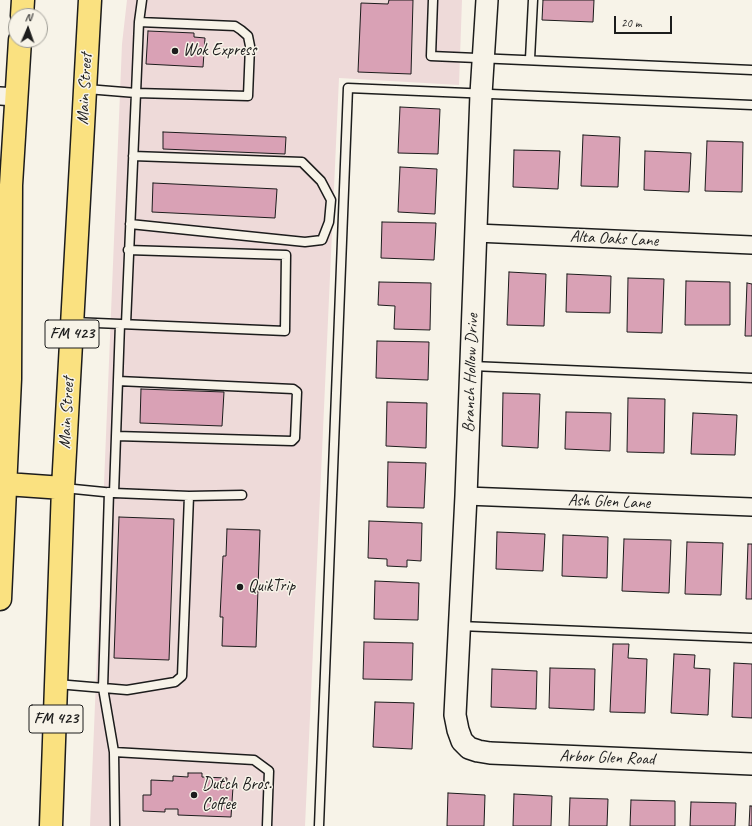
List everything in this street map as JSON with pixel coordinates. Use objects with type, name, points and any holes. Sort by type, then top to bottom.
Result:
[{"type":"main road","name":"Main Street","points":[[51,826],[63,488],[90,0]]},
{"type":"main road","points":[[0,599],[10,379],[6,185],[8,97],[18,48]]},
{"type":"main road","points":[[6,484],[63,488]]},
{"type":"street","name":"Branch Hollow Drive","points":[[464,744],[458,730],[455,715],[466,496],[481,94],[487,0]]},
{"type":"street","name":"Alta Oaks Lane","points":[[476,233],[752,245]]},
{"type":"street","name":"Ash Glen Lane","points":[[466,496],[752,507]]},
{"type":"street","name":"Arbor Glen Road","points":[[464,744],[474,750],[490,753],[752,764]]},
{"type":"lane","points":[[115,826],[114,752],[103,688],[111,492],[130,224],[139,22],[142,0]]},
{"type":"lane","points":[[433,0],[431,56],[530,59],[752,70]]},
{"type":"lane","points":[[530,59],[533,0]]},
{"type":"lane","points":[[85,89],[136,93],[248,96],[250,46],[248,36],[241,30],[235,26],[139,22]]},
{"type":"lane","points":[[319,826],[348,88],[752,104]]},
{"type":"lane","points":[[130,224],[305,242],[322,240],[329,222],[331,200],[320,181],[302,162],[133,156]]},
{"type":"lane","points":[[72,322],[285,331],[286,256],[128,250]]},
{"type":"lane","points":[[471,366],[752,378]]},
{"type":"lane","points":[[116,436],[292,441],[295,438],[297,392],[294,389],[118,382]]},
{"type":"lane","points":[[63,488],[189,496],[242,496]]},
{"type":"lane","points":[[57,684],[127,690],[175,682],[182,676],[189,496]]},
{"type":"lane","points":[[460,626],[752,638]]},
{"type":"lane","points":[[114,752],[254,760],[269,771],[267,826]]},
{"type":"shaded area","points":[[127,0],[462,0],[459,85],[339,78],[305,826],[90,826],[122,44]]},
{"type":"building","points":[[389,0],[413,0],[411,74],[358,72],[361,3],[388,4]]},
{"type":"building","points":[[543,0],[594,0],[593,22],[542,20]]},
{"type":"building","name":"Wok Express","points":[[148,31],[194,33],[194,37],[205,38],[203,67],[146,64]]},
{"type":"building","points":[[400,107],[440,109],[438,154],[398,153]]},
{"type":"building","points":[[163,132],[286,137],[285,154],[163,149]]},
{"type":"building","points":[[583,135],[620,137],[618,187],[581,186]]},
{"type":"building","points":[[707,141],[743,142],[742,192],[705,191]]},
{"type":"building","points":[[514,150],[560,151],[558,189],[513,187]]},
{"type":"building","points":[[645,151],[691,153],[689,192],[644,190]]},
{"type":"building","points":[[400,167],[437,169],[435,214],[398,212]]},
{"type":"building","points":[[153,183],[277,189],[275,218],[152,212]]},
{"type":"building","points":[[382,222],[436,223],[434,260],[381,258]]},
{"type":"building","points":[[509,272],[546,274],[544,326],[507,325]]},
{"type":"building","points":[[567,274],[611,276],[610,313],[566,312]]},
{"type":"building","points":[[628,278],[664,279],[662,333],[627,332]]},
{"type":"building","points":[[686,281],[730,282],[730,325],[685,325]]},
{"type":"building","points":[[379,282],[431,283],[430,330],[394,329],[395,306],[378,305]]},
{"type":"building","points":[[747,283],[752,284],[752,336],[745,336]]},
{"type":"building","points":[[377,341],[429,342],[428,380],[376,378]]},
{"type":"building","points":[[141,389],[224,392],[222,426],[140,423]]},
{"type":"building","points":[[503,393],[540,394],[538,448],[502,446]]},
{"type":"building","points":[[628,398],[665,399],[664,453],[627,452]]},
{"type":"building","points":[[387,402],[427,403],[426,448],[386,446]]},
{"type":"building","points":[[566,412],[611,413],[610,451],[565,449]]},
{"type":"building","points":[[693,413],[737,415],[735,455],[691,454]]},
{"type":"building","points":[[388,462],[426,463],[424,508],[387,507]]},
{"type":"building","points":[[119,517],[174,519],[169,660],[114,658]]},
{"type":"building","points":[[369,521],[422,523],[421,561],[407,560],[407,567],[387,566],[387,559],[368,558]]},
{"type":"building","name":"QuikTrip","points":[[227,529],[260,530],[256,647],[222,646],[223,617],[220,617],[223,556],[226,556]]},
{"type":"building","points":[[497,532],[545,534],[543,571],[496,569]]},
{"type":"building","points":[[563,535],[608,537],[607,578],[562,576]]},
{"type":"building","points":[[624,539],[671,540],[669,593],[622,591]]},
{"type":"building","points":[[687,542],[723,543],[721,595],[685,594]]},
{"type":"building","points":[[748,544],[752,544],[752,599],[746,599]]},
{"type":"building","points":[[375,581],[419,583],[418,620],[374,619]]},
{"type":"building","points":[[364,642],[413,643],[412,680],[363,679]]},
{"type":"building","points":[[613,644],[629,644],[628,658],[647,659],[645,713],[610,712]]},
{"type":"building","points":[[674,654],[695,655],[694,668],[710,669],[708,715],[671,713]]},
{"type":"building","points":[[734,663],[752,664],[752,718],[732,717]]},
{"type":"building","points":[[550,668],[595,669],[594,710],[549,708]]},
{"type":"building","points":[[492,669],[537,671],[536,709],[491,707]]},
{"type":"building","points":[[375,702],[414,703],[412,749],[373,747]]},
{"type":"building","points":[[188,773],[202,773],[202,777],[227,778],[226,787],[233,787],[231,817],[178,815],[178,809],[165,809],[165,812],[143,811],[143,795],[151,795],[151,780],[173,781],[173,776],[188,777]]},
{"type":"building","points":[[448,793],[485,795],[484,826],[447,826]]},
{"type":"building","points":[[514,794],[552,796],[551,826],[513,826]]},
{"type":"building","points":[[570,798],[608,799],[607,826],[569,826]]},
{"type":"building","points":[[631,800],[675,801],[675,826],[630,826]]},
{"type":"building","points":[[691,802],[736,803],[735,826],[690,826]]},
{"type":"building","points":[[750,806],[752,806],[752,826],[749,826]]},
{"type":"place","name":"Wok Express","points":[[175,51]]},
{"type":"place","name":"QuikTrip","points":[[240,587]]},
{"type":"place","name":"Dutch Bros. Coffee","points":[[194,795]]}]
